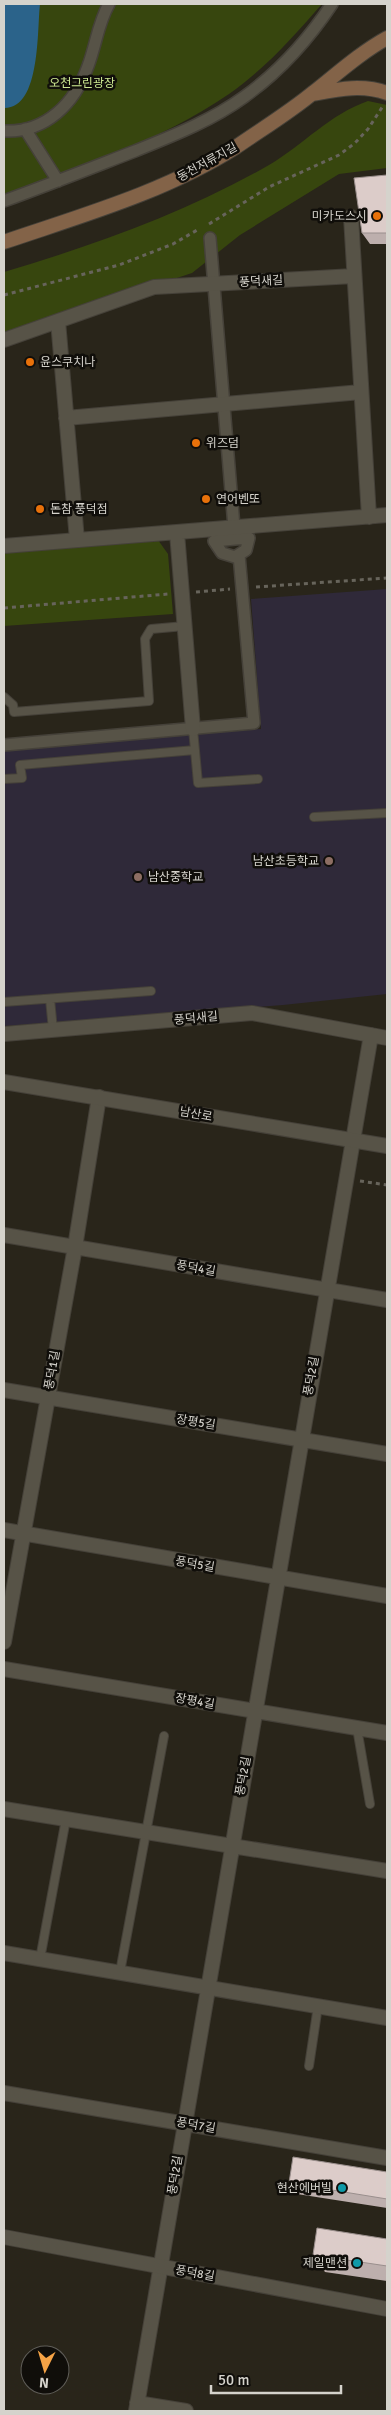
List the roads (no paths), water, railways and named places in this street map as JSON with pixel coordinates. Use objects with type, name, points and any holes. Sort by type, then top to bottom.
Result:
[{"type":"main road","name":"동천저류지길","points":[[4,242],[162,187],[199,168],[235,147],[312,94],[357,57],[387,38]]},
{"type":"main road","points":[[312,94],[352,86],[376,89],[387,93]]},
{"type":"street","points":[[4,131],[25,129],[50,119],[73,97],[89,64],[97,32],[110,4]]},
{"type":"street","points":[[4,201],[197,124],[242,98],[284,63],[318,25],[332,4]]},
{"type":"street","points":[[25,129],[58,181]]},
{"type":"street","points":[[352,217],[369,516]]},
{"type":"street","points":[[210,238],[234,534]]},
{"type":"street","name":"풍덕새길","points":[[4,340],[154,287],[354,276]]},
{"type":"street","points":[[58,321],[77,540]]},
{"type":"street","points":[[66,418],[361,392]]},
{"type":"street","points":[[4,546],[177,533],[234,534],[387,515]]},
{"type":"street","points":[[177,533],[193,728]]},
{"type":"street","points":[[234,534],[249,538],[248,545],[239,555],[228,556],[222,553],[214,541],[234,534]]},
{"type":"street","points":[[4,745],[254,723],[239,555]]},
{"type":"street","name":"풍덕새길","points":[[4,1034],[252,1013],[387,1038]]},
{"type":"street","name":"풍덕2길","points":[[136,2407],[351,1140],[371,1035]]},
{"type":"street","name":"남산로","points":[[4,1082],[387,1146]]},
{"type":"street","name":"풍덕1길","points":[[4,1642],[99,1097]]},
{"type":"street","name":"풍덕4길","points":[[4,1235],[387,1300]]},
{"type":"street","name":"장평5길","points":[[4,1390],[387,1454]]},
{"type":"street","name":"풍덕5길","points":[[4,1530],[387,1596]]},
{"type":"street","name":"장평4길","points":[[4,1669],[387,1733]]},
{"type":"street","points":[[4,1809],[232,1844],[387,1871]]},
{"type":"street","points":[[4,1953],[387,2018]]},
{"type":"street","name":"풍덕7길","points":[[4,2093],[184,2122],[387,2158]]},
{"type":"street","name":"풍덕8길","points":[[4,2238],[387,2308]]},
{"type":"street","points":[[136,2407],[186,2411]]},
{"type":"lane","points":[[4,697],[13,705],[14,712],[148,701],[145,639],[151,629],[185,626]]},
{"type":"lane","points":[[193,728],[198,783],[258,779]]},
{"type":"lane","points":[[4,779],[22,778],[20,765],[195,750]]},
{"type":"lane","points":[[314,818],[387,813]]},
{"type":"lane","points":[[4,1002],[150,991]]},
{"type":"lane","points":[[50,999],[53,1030]]},
{"type":"lane","points":[[357,1728],[370,1804]]},
{"type":"lane","points":[[120,1972],[164,1736]]},
{"type":"lane","points":[[40,1959],[66,1819]]},
{"type":"lane","points":[[309,2066],[318,2006]]},
{"type":"water","points":[[4,4],[40,4],[35,66],[31,82],[25,96],[16,105],[4,108]]},
{"type":"place","name":"미카도스시","points":[[377,216]]},
{"type":"place","name":"윤스쿠치나","points":[[30,362]]},
{"type":"place","name":"위즈덤","points":[[196,443]]},
{"type":"place","name":"연어벤또","points":[[206,499]]},
{"type":"place","name":"돈참 풍덕점","points":[[40,509]]},
{"type":"place","name":"남산초등학교","points":[[329,861]]},
{"type":"place","name":"남산중학교","points":[[138,877]]},
{"type":"place","name":"현산에버빌","points":[[342,2188]]},
{"type":"place","name":"제일맨션","points":[[357,2263]]},
{"type":"park label","name":"오천그린광장","points":[[82,83]]}]
